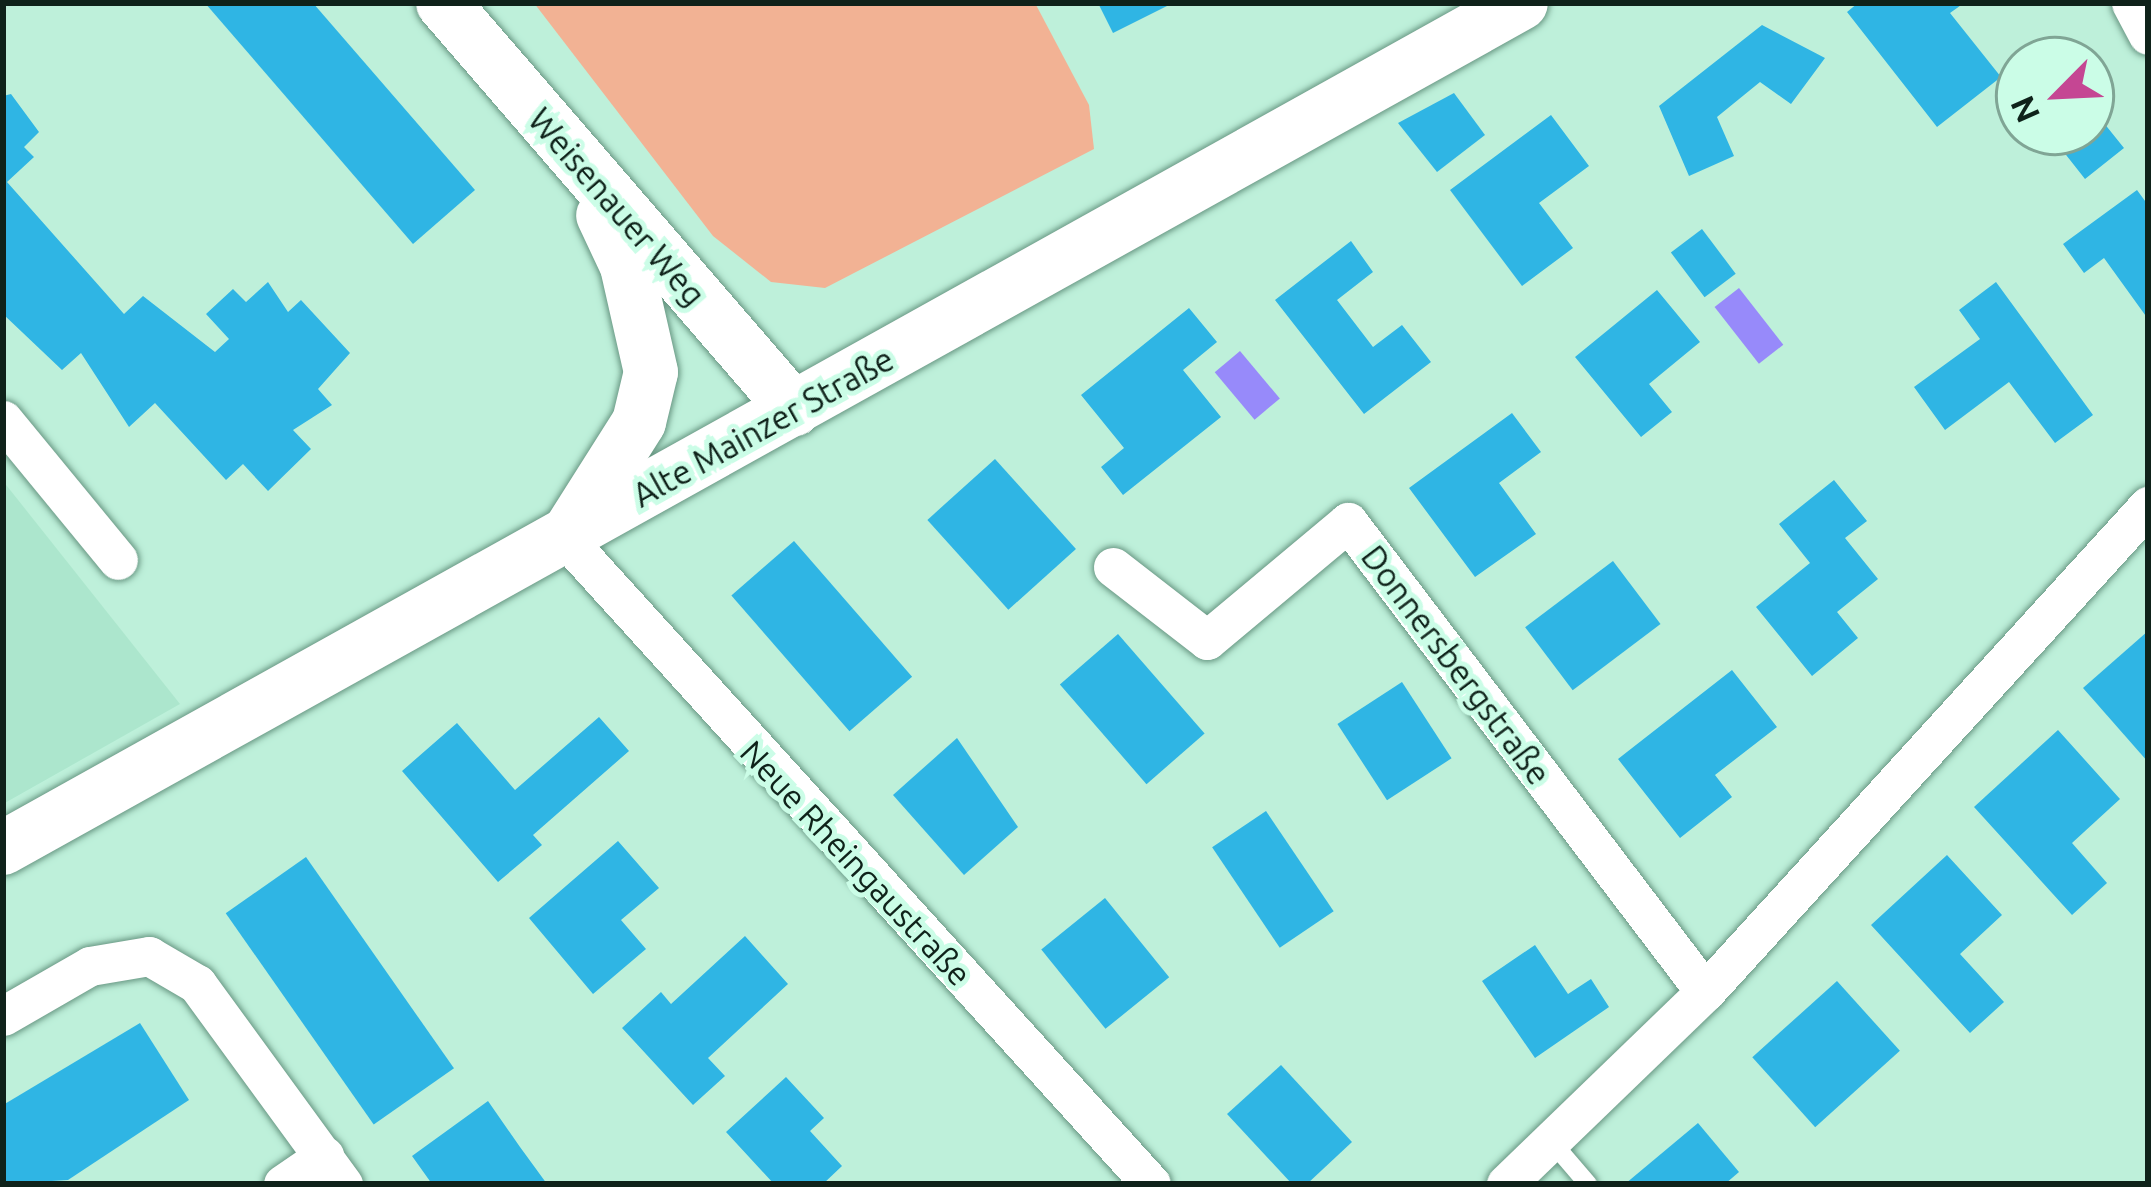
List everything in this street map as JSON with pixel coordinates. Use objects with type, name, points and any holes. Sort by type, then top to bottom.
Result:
[{"type":"street","name":"Weisenauer Weg","points":[[443,3],[794,409]]},
{"type":"street","name":"Alte Mainzer Straße","points":[[3,848],[1521,3]]},
{"type":"street","points":[[2131,3],[2148,35]]},
{"type":"street","points":[[565,538],[639,422],[651,372],[627,266],[575,158]]},
{"type":"street","points":[[3,421],[118,560]]},
{"type":"street","points":[[1506,1184],[1705,992],[2148,506]]},
{"type":"street","name":"Donnersbergstraße","points":[[1113,567],[1207,640],[1348,522],[1705,992]]},
{"type":"street","name":"Neue Rheingaustraße","points":[[565,538],[1151,1184]]},
{"type":"street","points":[[3,1016],[90,966],[149,956],[197,984],[333,1170],[283,1184]]},
{"type":"lane","points":[[1551,1141],[1588,1184]]},
{"type":"shaded area","points":[[534,3],[1035,3],[1089,105],[1094,149],[825,288],[771,282],[713,236]]},
{"type":"shaded area","points":[[1739,288],[1783,345],[1759,364],[1715,307]]},
{"type":"shaded area","points":[[1240,351],[1280,398],[1255,420],[1215,372]]},
{"type":"shaded area","points":[[3,481],[180,704],[3,804]]},
{"type":"building","points":[[205,3],[313,3],[475,190],[413,244]]},
{"type":"building","points":[[1098,3],[1173,3],[1113,33]]},
{"type":"building","points":[[1858,3],[1964,3],[1950,13],[1995,69],[1995,82],[1937,127],[1847,12]]},
{"type":"building","points":[[1762,25],[1825,58],[1791,104],[1760,82],[1717,117],[1734,156],[1689,176],[1659,106]]},
{"type":"building","points":[[1454,93],[1485,135],[1437,172],[1398,123]]},
{"type":"building","points":[[11,94],[39,132],[24,147],[34,157],[7,182],[124,314],[143,296],[215,352],[229,339],[206,314],[233,289],[246,302],[268,282],[288,312],[301,300],[350,353],[318,389],[332,405],[293,430],[311,449],[268,491],[243,464],[226,480],[155,403],[129,427],[81,353],[62,370],[3,314],[3,96]]},
{"type":"building","points":[[1551,115],[1589,166],[1539,203],[1573,248],[1522,286],[1450,190]]},
{"type":"building","points":[[2067,156],[2114,156],[2085,179]]},
{"type":"building","points":[[2137,190],[2148,205],[2148,319],[2104,258],[2084,273],[2063,244]]},
{"type":"building","points":[[1702,229],[1736,274],[1705,297],[1671,252]]},
{"type":"building","points":[[1351,241],[1373,272],[1337,300],[1373,347],[1402,325],[1431,362],[1364,414],[1275,300]]},
{"type":"building","points":[[1996,282],[2093,415],[2055,443],[2009,382],[1945,430],[1914,387],[1980,339],[1959,310]]},
{"type":"building","points":[[1657,290],[1700,342],[1649,384],[1672,412],[1641,437],[1575,357]]},
{"type":"building","points":[[1189,308],[1217,342],[1183,370],[1221,417],[1123,495],[1101,467],[1124,448],[1081,395]]},
{"type":"building","points":[[1512,413],[1541,452],[1499,483],[1536,534],[1475,577],[1409,488]]},
{"type":"building","points":[[995,459],[1076,549],[1008,610],[927,520]]},
{"type":"building","points":[[1834,480],[1867,521],[1845,538],[1878,579],[1837,612],[1858,638],[1812,676],[1756,607],[1810,563],[1779,524]]},
{"type":"building","points":[[794,541],[912,677],[849,731],[731,595]]},
{"type":"building","points":[[1613,561],[1661,624],[1573,690],[1525,627]]},
{"type":"building","points":[[2148,631],[2148,762],[2083,688]]},
{"type":"building","points":[[1118,634],[1205,734],[1146,784],[1060,685]]},
{"type":"building","points":[[1732,670],[1777,727],[1715,775],[1732,797],[1680,838],[1618,759]]},
{"type":"building","points":[[1402,682],[1452,758],[1387,800],[1337,724]]},
{"type":"building","points":[[599,717],[629,751],[533,835],[542,845],[498,882],[402,771],[457,723],[515,790]]},
{"type":"building","points":[[2058,730],[2120,799],[2072,843],[2107,883],[2072,915],[1974,807]]},
{"type":"building","points":[[957,738],[1018,827],[964,875],[893,795]]},
{"type":"building","points":[[1266,811],[1334,911],[1280,948],[1212,847]]},
{"type":"building","points":[[618,841],[659,888],[621,920],[646,949],[593,994],[529,918]]},
{"type":"building","points":[[1947,855],[2002,915],[1960,954],[2004,1002],[1970,1033],[1871,925]]},
{"type":"building","points":[[306,857],[454,1068],[374,1125],[226,913]]},
{"type":"building","points":[[1105,898],[1169,977],[1105,1029],[1041,950]]},
{"type":"building","points":[[745,936],[788,984],[708,1058],[725,1076],[693,1105],[622,1028],[661,992],[671,1004]]},
{"type":"building","points":[[1535,945],[1568,994],[1591,979],[1609,1007],[1535,1058],[1482,981]]},
{"type":"building","points":[[1837,981],[1900,1051],[1815,1127],[1752,1057]]},
{"type":"building","points":[[140,1023],[189,1100],[68,1180],[3,1184],[3,1105]]},
{"type":"building","points":[[1281,1065],[1352,1142],[1307,1184],[1292,1184],[1227,1114]]},
{"type":"building","points":[[786,1077],[824,1118],[810,1131],[842,1166],[823,1184],[774,1184],[726,1132]]},
{"type":"building","points":[[488,1101],[547,1184],[432,1184],[412,1156]]},
{"type":"building","points":[[1698,1123],[1739,1172],[1725,1184],[1625,1184]]}]
